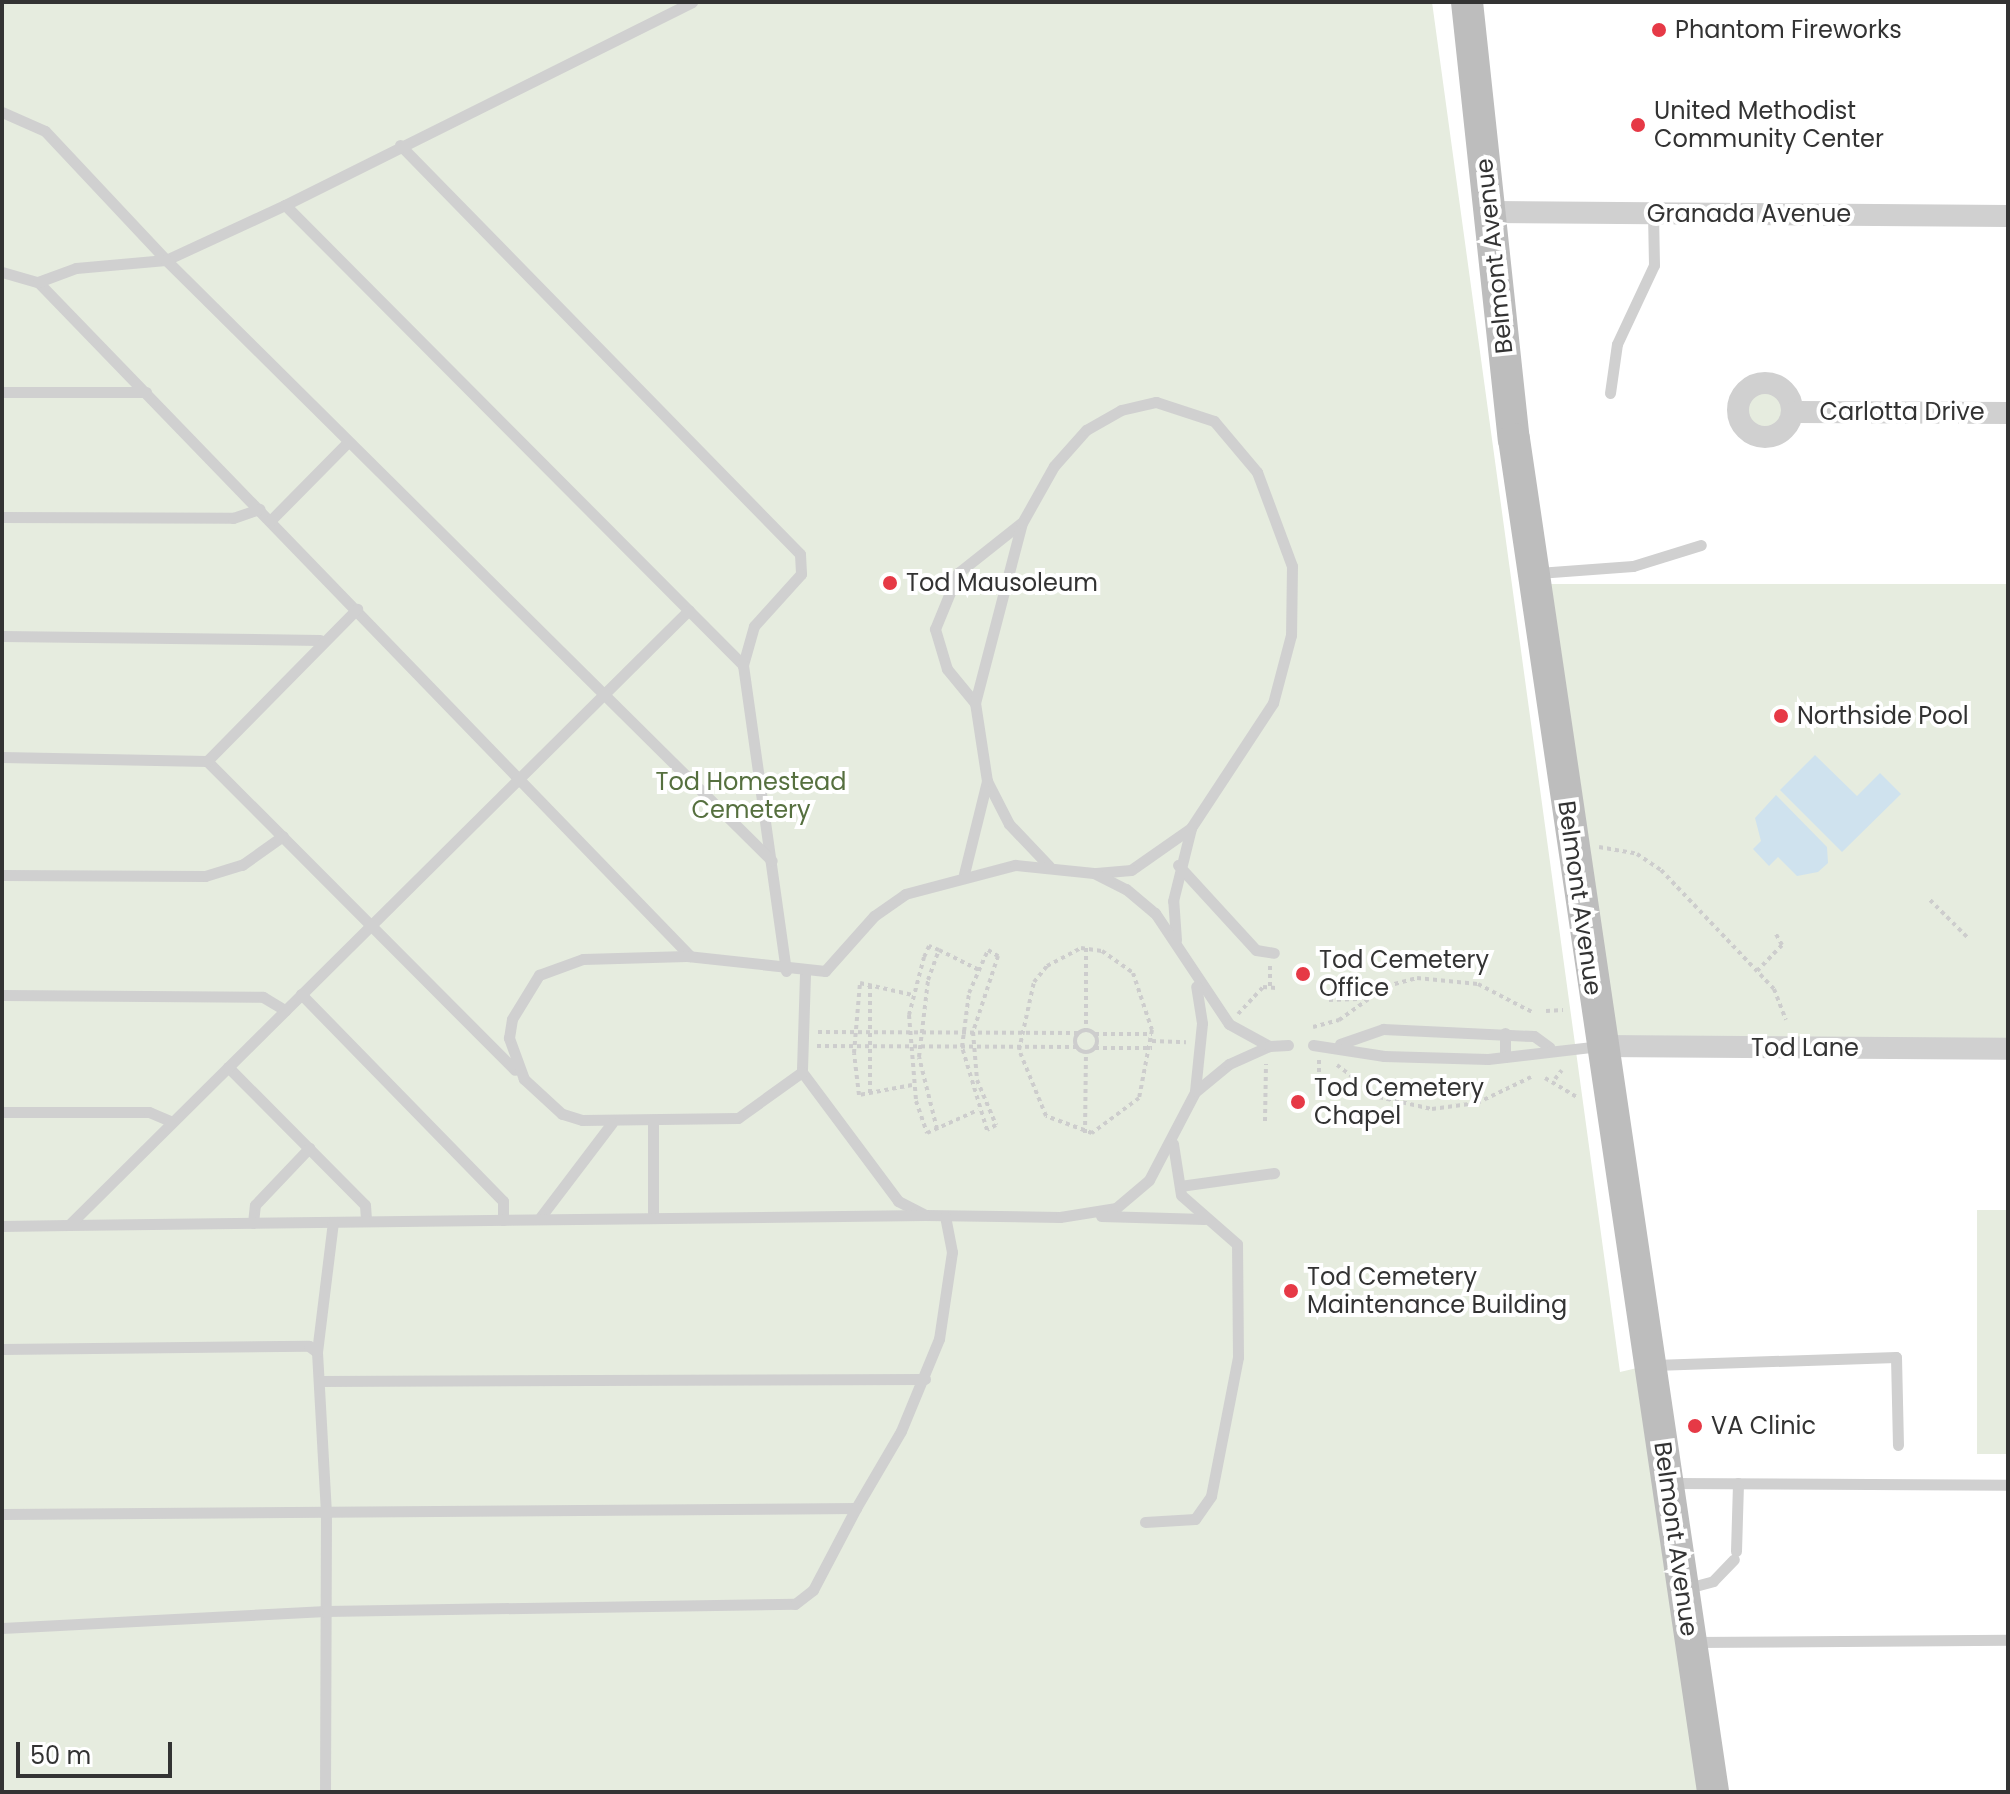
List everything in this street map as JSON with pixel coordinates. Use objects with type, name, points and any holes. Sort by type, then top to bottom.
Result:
[{"type":"main road","name":"Belmont Avenue","points":[[1467,2],[1533,574],[1713,1792]]},
{"type":"street","name":"Granada Avenue","points":[[1490,212],[2008,216]]},
{"type":"street","name":"Carlotta Drive","points":[[1796,412],[2008,413]]},
{"type":"street","name":"Tod Lane","points":[[1601,1046],[2008,1049]]},
{"type":"lane","points":[[38,282],[76,268],[166,260],[285,205],[692,2]]},
{"type":"lane","points":[[2,112],[45,131],[166,260],[347,443],[773,862]]},
{"type":"lane","points":[[400,145],[800,554],[801,574],[754,626],[743,665],[786,971]]},
{"type":"lane","points":[[285,205],[743,665]]},
{"type":"lane","points":[[1610,393],[1617,344],[1654,265],[1653,213]]},
{"type":"lane","points":[[2,272],[38,282],[521,776],[690,956]]},
{"type":"lane","points":[[2,392],[146,392]]},
{"type":"lane","points":[[1050,866],[1009,824],[987,781],[975,703],[1022,523],[1054,466],[1086,430],[1121,410],[1156,402],[1214,421],[1257,472],[1292,566],[1285,671],[1273,703],[1191,828],[1178,865],[1176,941]]},
{"type":"lane","points":[[271,520],[347,443]]},
{"type":"lane","points":[[2,517],[233,518],[259,509]]},
{"type":"lane","points":[[975,703],[947,669],[935,629],[958,573],[1022,523]]},
{"type":"lane","points":[[1533,574],[1633,566],[1701,545]]},
{"type":"lane","points":[[207,761],[320,640],[357,609]]},
{"type":"lane","points":[[69,1225],[689,610]]},
{"type":"lane","points":[[2,636],[320,640]]},
{"type":"lane","points":[[2,757],[207,761],[562,1114],[612,1123],[653,1124],[738,1118],[802,1072]]},
{"type":"lane","points":[[964,874],[987,781]]},
{"type":"lane","points":[[524,1079],[514,1062],[512,1019],[539,975],[583,959],[690,956],[805,974],[825,971],[874,916],[905,894],[964,874],[1050,866],[1094,873],[1131,870],[1191,828]]},
{"type":"lane","points":[[2,875],[205,876],[242,865],[283,836]]},
{"type":"lane","points":[[1178,865],[1256,950],[1275,957]]},
{"type":"lane","points":[[1094,873],[1126,889],[1176,941],[1194,978],[1229,1024],[1269,1046]]},
{"type":"lane","points":[[805,974],[802,1072],[898,1201],[925,1215]]},
{"type":"lane","points":[[1092,1216],[1134,1197],[1173,1144],[1195,1092],[1202,1042],[1194,978]]},
{"type":"lane","points":[[301,994],[503,1201],[503,1220]]},
{"type":"lane","points":[[2,995],[263,997],[285,1010]]},
{"type":"lane","points":[[1313,1045],[1339,1044],[1383,1029],[1534,1036],[1549,1047]]},
{"type":"lane","points":[[1505,1033],[1505,1057]]},
{"type":"lane","points":[[1339,1044],[1384,1056],[1505,1057],[1549,1047],[1601,1046]]},
{"type":"lane","points":[[1195,1092],[1269,1046],[1288,1045]]},
{"type":"lane","points":[[228,1067],[365,1205],[366,1221]]},
{"type":"lane","points":[[2,1112],[149,1112],[172,1122]]},
{"type":"lane","points":[[539,1219],[612,1123]]},
{"type":"lane","points":[[653,1124],[653,1218]]},
{"type":"lane","points":[[1145,1522],[1195,1519],[1211,1496],[1238,1357],[1237,1244],[1204,1219],[1180,1186],[1173,1144]]},
{"type":"lane","points":[[253,1223],[255,1205],[309,1148]]},
{"type":"lane","points":[[1180,1186],[1274,1173]]},
{"type":"lane","points":[[2,1226],[925,1215],[1204,1219]]},
{"type":"lane","points":[[2,1628],[326,1611],[795,1604],[813,1590],[925,1379],[949,1292],[945,1217]]},
{"type":"lane","points":[[325,1792],[326,1512],[317,1352],[333,1222]]},
{"type":"lane","points":[[2,1349],[309,1346],[317,1352]]},
{"type":"lane","points":[[1650,1365],[1896,1357],[1898,1445]]},
{"type":"lane","points":[[319,1381],[925,1379]]},
{"type":"lane","points":[[1667,1483],[2008,1485]]},
{"type":"lane","points":[[1683,1589],[1713,1581],[1735,1555],[1738,1483]]},
{"type":"lane","points":[[2,1514],[856,1508]]},
{"type":"lane","points":[[1691,1642],[2008,1640]]},
{"type":"path","points":[[1572,847],[1637,854],[1710,919],[1757,971],[1786,1020]]},
{"type":"path","points":[[1930,900],[1968,938]]},
{"type":"path","points":[[1757,971],[1782,945],[1776,934]]},
{"type":"path","points":[[978,1110],[927,1133],[913,1084],[908,1032],[915,986],[929,946],[979,970]]},
{"type":"path","points":[[1086,948],[1086,1030]]},
{"type":"path","points":[[1086,948],[1118,958],[1133,973],[1152,1034],[1152,1048],[1147,1080],[1126,1115],[1085,1133],[1046,1116],[1019,1047],[1019,1033],[1024,1003],[1047,966],[1086,948]]},
{"type":"path","points":[[937,1129],[925,1091],[918,1032],[926,988],[939,950]]},
{"type":"path","points":[[988,950],[998,956],[982,989],[973,1032],[980,1090],[996,1125],[987,1130],[971,1093],[962,1047],[972,985],[988,950]]},
{"type":"path","points":[[1229,1024],[1273,988],[1270,961],[1275,957]]},
{"type":"path","points":[[1313,1027],[1339,1020],[1362,999],[1403,981],[1453,978],[1532,1012]]},
{"type":"path","points":[[913,995],[860,983],[854,1046],[859,1095],[913,1084]]},
{"type":"path","points":[[870,985],[865,1032],[870,1093]]},
{"type":"path","points":[[972,985],[982,989]]},
{"type":"path","points":[[915,986],[926,988]]},
{"type":"path","points":[[1329,1000],[1362,999]]},
{"type":"path","points":[[1546,1011],[1563,1010]]},
{"type":"path","points":[[803,1031],[1078,1033],[1086,1030],[1095,1034],[1152,1034]]},
{"type":"path","points":[[1077,1047],[1078,1033]]},
{"type":"path","points":[[1094,1048],[1095,1034]]},
{"type":"path","points":[[1152,1041],[1202,1042]]},
{"type":"path","points":[[803,1046],[1077,1047],[1086,1052]]},
{"type":"path","points":[[1086,1052],[1094,1048],[1152,1048]]},
{"type":"path","points":[[1085,1133],[1086,1052]]},
{"type":"path","points":[[1313,1060],[1343,1069],[1393,1103],[1432,1109],[1477,1103],[1531,1077]]},
{"type":"path","points":[[1265,1121],[1266,1061],[1281,1061]]},
{"type":"path","points":[[1319,1063],[1319,1081]]},
{"type":"path","points":[[1555,1079],[1562,1070]]},
{"type":"path","points":[[1545,1078],[1555,1079],[1578,1098]]},
{"type":"path","points":[[971,1093],[980,1090]]},
{"type":"path","points":[[915,1093],[925,1091]]},
{"type":"green space","name":"Tod Homestead Cemetery","points":[[2,2],[1432,2],[1620,1372],[1650,1365],[1713,1792],[2,1792]]},
{"type":"green space","points":[[1765,383],[1784,391],[1792,410],[1784,429],[1765,437],[1746,429],[1738,410],[1746,391]]},
{"type":"green space","name":"Northside Pool","points":[[1535,584],[2008,584],[2008,1049],[1601,1046]]},
{"type":"green space","points":[[1977,1210],[2008,1210],[2008,1454],[1977,1454]]},
{"type":"water","points":[[1815,755],[1857,796],[1880,773],[1901,794],[1842,852],[1780,790]]},
{"type":"water","points":[[1776,795],[1827,847],[1828,863],[1818,872],[1797,876],[1778,857],[1769,866],[1753,849],[1761,841],[1755,818]]},
{"type":"place","name":"Phantom Fireworks","points":[[1659,30]]},
{"type":"place","name":"United Methodist Community Center","points":[[1638,125]]},
{"type":"place","name":"Tod Mausoleum","points":[[890,583]]},
{"type":"place","name":"Northside Pool","points":[[1781,716]]},
{"type":"place","name":"Tod Cemetery Office","points":[[1303,974]]},
{"type":"place","name":"Tod Cemetery Chapel","points":[[1298,1102]]},
{"type":"place","name":"Tod Cemetery Maintenance Building","points":[[1291,1291]]},
{"type":"place","name":"VA Clinic","points":[[1695,1426]]}]
